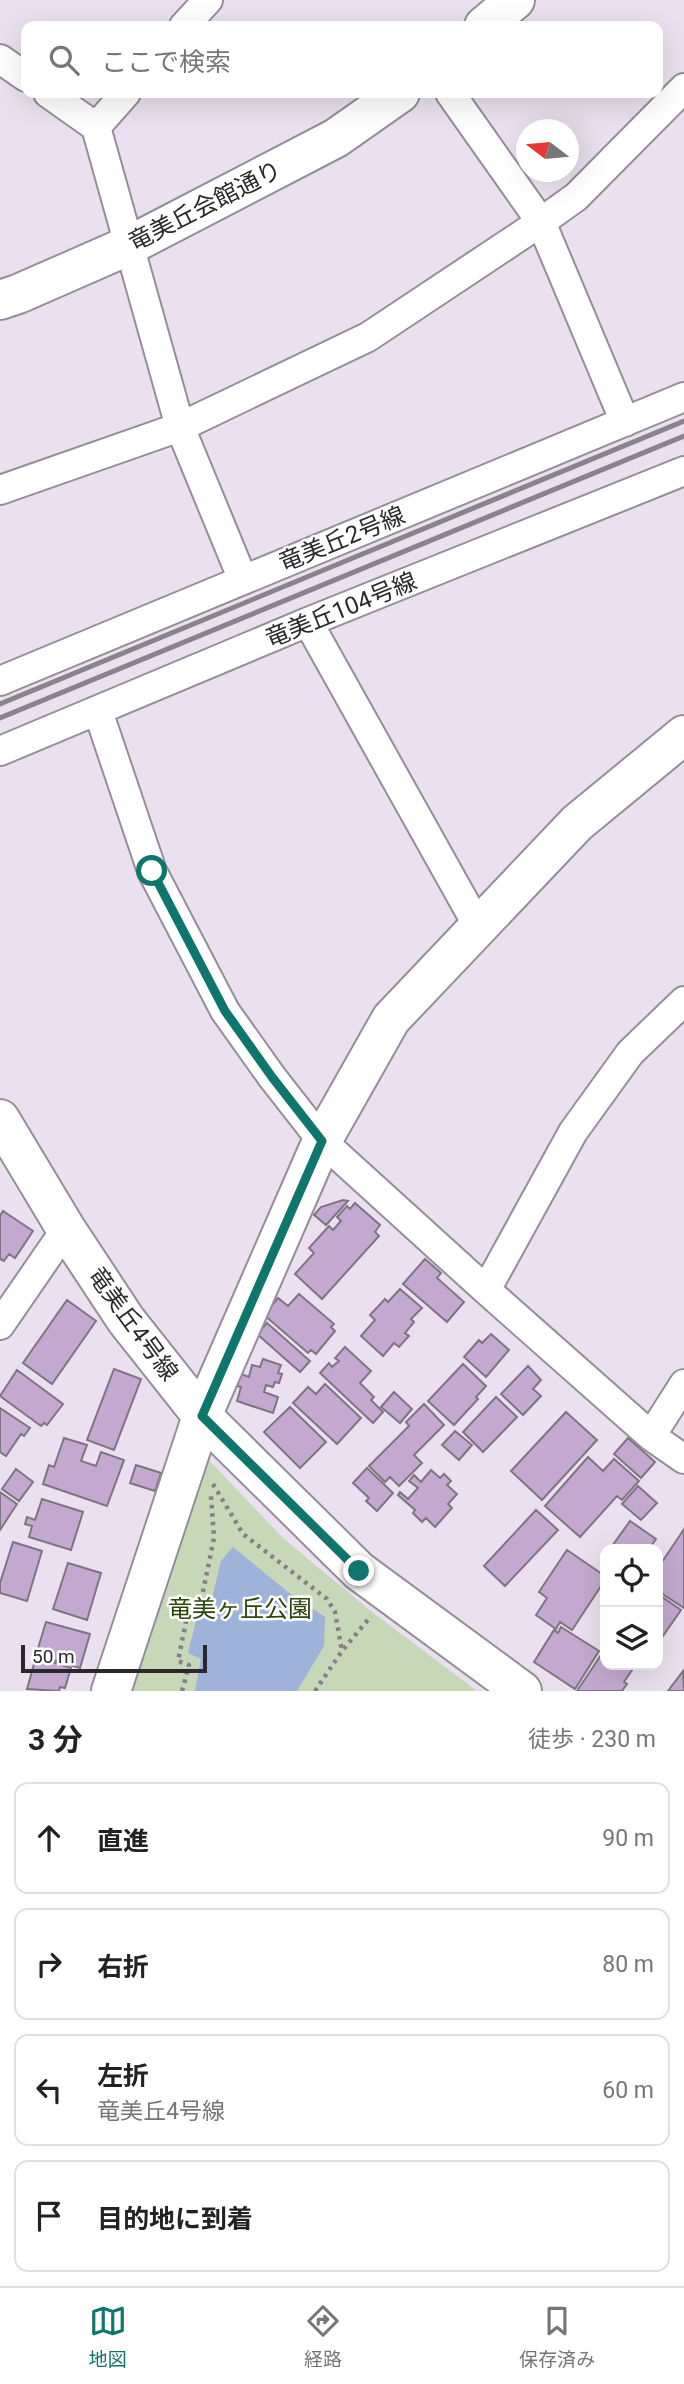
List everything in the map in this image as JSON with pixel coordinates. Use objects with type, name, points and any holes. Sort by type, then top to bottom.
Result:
[{"type":"street","points":[[189,21],[208,0]]},
{"type":"street","points":[[490,21],[515,0]]},
{"type":"street","points":[[0,59],[21,74]]},
{"type":"street","points":[[0,490],[180,427],[368,337],[576,197],[684,88]]},
{"type":"street","points":[[55,98],[96,127],[180,427],[243,580]]},
{"type":"street","points":[[96,127],[122,98]]},
{"type":"street","name":"竜美丘会館通り","points":[[0,300],[130,245],[336,138],[393,98]]},
{"type":"street","points":[[454,98],[541,222],[625,422]]},
{"type":"street","name":"竜美丘2号線","points":[[0,681],[684,397]]},
{"type":"street","name":"竜美丘104号線","points":[[0,751],[308,622],[684,471]]},
{"type":"street","points":[[308,622],[479,928]]},
{"type":"street","points":[[98,712],[152,871],[225,1011],[322,1141],[650,1436],[684,1459]]},
{"type":"street","points":[[111,1691],[202,1416],[322,1141],[391,1019],[578,823],[684,735]]},
{"type":"street","points":[[486,1290],[573,1132],[630,1053],[684,1001]]},
{"type":"street","name":"竜美丘4号線","points":[[0,1119],[125,1320],[202,1416],[359,1571],[522,1691]]},
{"type":"street","points":[[0,1325],[66,1229]]},
{"type":"street","points":[[650,1436],[684,1384]]},
{"type":"path","points":[[182,1691],[189,1665],[178,1661],[190,1606],[200,1606],[214,1538],[211,1480],[243,1534],[327,1599],[335,1612],[342,1651]]},
{"type":"path","points":[[315,1691],[342,1651],[390,1592]]},
{"type":"green space","name":"竜美ヶ丘公園","points":[[204,1455],[283,1538],[368,1609],[477,1691],[128,1691]]},
{"type":"water","points":[[233,1547],[288,1592],[325,1617],[324,1646],[297,1691],[195,1691],[201,1659],[188,1653],[197,1617],[207,1619],[221,1561]]},
{"type":"building","points":[[348,1201],[326,1225],[314,1215],[321,1207]]},
{"type":"building","points":[[355,1203],[380,1225],[375,1232],[379,1236],[322,1299],[295,1274],[314,1253],[309,1248],[329,1226],[333,1230],[341,1221],[337,1217],[347,1206],[350,1209]]},
{"type":"building","points":[[3,1211],[33,1231],[15,1258],[9,1254],[4,1261],[0,1259],[0,1216]]},
{"type":"building","points":[[425,1259],[441,1273],[437,1278],[464,1302],[447,1322],[403,1284]]},
{"type":"building","points":[[400,1289],[422,1308],[411,1319],[414,1322],[405,1333],[409,1336],[399,1347],[394,1343],[383,1356],[361,1336],[375,1320],[370,1315],[385,1299],[388,1302]]},
{"type":"building","points":[[299,1294],[334,1324],[331,1327],[335,1331],[316,1354],[311,1350],[308,1353],[264,1315],[278,1298],[288,1306]]},
{"type":"building","points":[[67,1300],[96,1321],[52,1384],[23,1363]]},
{"type":"building","points":[[267,1323],[310,1361],[300,1372],[257,1334]]},
{"type":"building","points":[[491,1334],[509,1350],[486,1377],[464,1357],[479,1340],[482,1343]]},
{"type":"building","points":[[345,1347],[371,1371],[360,1383],[374,1397],[371,1400],[383,1412],[373,1423],[320,1373],[329,1363],[332,1367],[339,1361],[335,1358]]},
{"type":"building","points":[[263,1359],[281,1365],[279,1383],[275,1382],[273,1387],[266,1385],[264,1392],[278,1397],[273,1413],[237,1401],[241,1387],[237,1386],[241,1374],[249,1377],[252,1365],[260,1367]]},
{"type":"building","points":[[463,1364],[486,1386],[454,1425],[428,1401]]},
{"type":"building","points":[[528,1366],[541,1380],[533,1389],[541,1396],[523,1415],[501,1394]]},
{"type":"building","points":[[114,1369],[141,1379],[114,1450],[87,1440]]},
{"type":"building","points":[[17,1370],[63,1404],[47,1425],[44,1423],[41,1426],[0,1396]]},
{"type":"building","points":[[325,1384],[361,1418],[337,1444],[293,1403],[308,1387],[316,1394]]},
{"type":"building","points":[[394,1392],[412,1409],[400,1423],[381,1407]]},
{"type":"building","points":[[496,1397],[517,1417],[483,1452],[463,1432]]},
{"type":"building","points":[[424,1404],[444,1425],[414,1455],[422,1463],[399,1486],[390,1477],[385,1482],[369,1466],[409,1426],[406,1422]]},
{"type":"building","points":[[290,1407],[326,1442],[300,1468],[264,1432]]},
{"type":"building","points":[[0,1408],[30,1428],[24,1436],[21,1434],[6,1456],[0,1452]]},
{"type":"building","points":[[566,1412],[597,1440],[542,1500],[511,1471]]},
{"type":"building","points":[[455,1431],[472,1445],[459,1460],[442,1445]]},
{"type":"building","points":[[64,1438],[87,1445],[81,1461],[96,1466],[101,1452],[124,1460],[107,1506],[43,1484],[49,1465],[54,1467]]},
{"type":"building","points":[[628,1438],[655,1462],[641,1478],[614,1454]]},
{"type":"building","points":[[588,1457],[603,1471],[614,1459],[639,1481],[622,1500],[617,1496],[580,1537],[545,1506]]},
{"type":"building","points":[[136,1465],[161,1473],[155,1491],[130,1483]]},
{"type":"building","points":[[367,1468],[393,1493],[377,1511],[366,1501],[369,1498],[353,1483]]},
{"type":"building","points":[[16,1469],[33,1482],[19,1501],[2,1489]]},
{"type":"building","points":[[431,1470],[440,1478],[444,1474],[451,1481],[447,1485],[457,1494],[448,1504],[452,1508],[435,1527],[426,1518],[422,1522],[413,1513],[415,1510],[398,1495],[400,1492],[408,1499],[418,1488],[409,1481],[414,1475],[421,1482]]},
{"type":"building","points":[[638,1486],[657,1503],[641,1520],[622,1504]]},
{"type":"building","points":[[0,1492],[17,1504],[0,1530]]},
{"type":"building","points":[[42,1499],[83,1512],[71,1550],[29,1537],[32,1526],[25,1524],[27,1517],[35,1520]]},
{"type":"building","points":[[536,1510],[558,1530],[505,1586],[484,1566]]},
{"type":"building","points":[[630,1521],[656,1539],[652,1544],[614,1544]]},
{"type":"building","points":[[684,1529],[684,1608],[663,1594],[663,1560]]},
{"type":"building","points":[[13,1542],[42,1551],[27,1601],[0,1593],[0,1583]]},
{"type":"building","points":[[567,1550],[600,1573],[600,1588],[572,1630],[560,1622],[556,1629],[536,1615],[547,1598],[539,1592]]},
{"type":"building","points":[[68,1563],[101,1573],[87,1620],[53,1609]]},
{"type":"building","points":[[663,1597],[681,1610],[663,1636]]},
{"type":"building","points":[[46,1622],[90,1634],[80,1668],[36,1655]]},
{"type":"building","points":[[561,1627],[599,1651],[575,1689],[534,1662],[554,1630],[558,1633]]},
{"type":"building","points":[[600,1656],[600,1670],[632,1670],[622,1691],[577,1691]]},
{"type":"building","points":[[36,1657],[71,1668],[65,1688],[60,1687],[59,1691],[27,1689]]},
{"type":"building","points":[[683,1671],[684,1691],[668,1691]]},
{"type":"railway","points":[[0,704],[684,421]]},
{"type":"railway","points":[[0,718],[684,436]]},
{"type":"route","points":[[152,871],[225,1011],[322,1141],[202,1416],[359,1571]]}]
